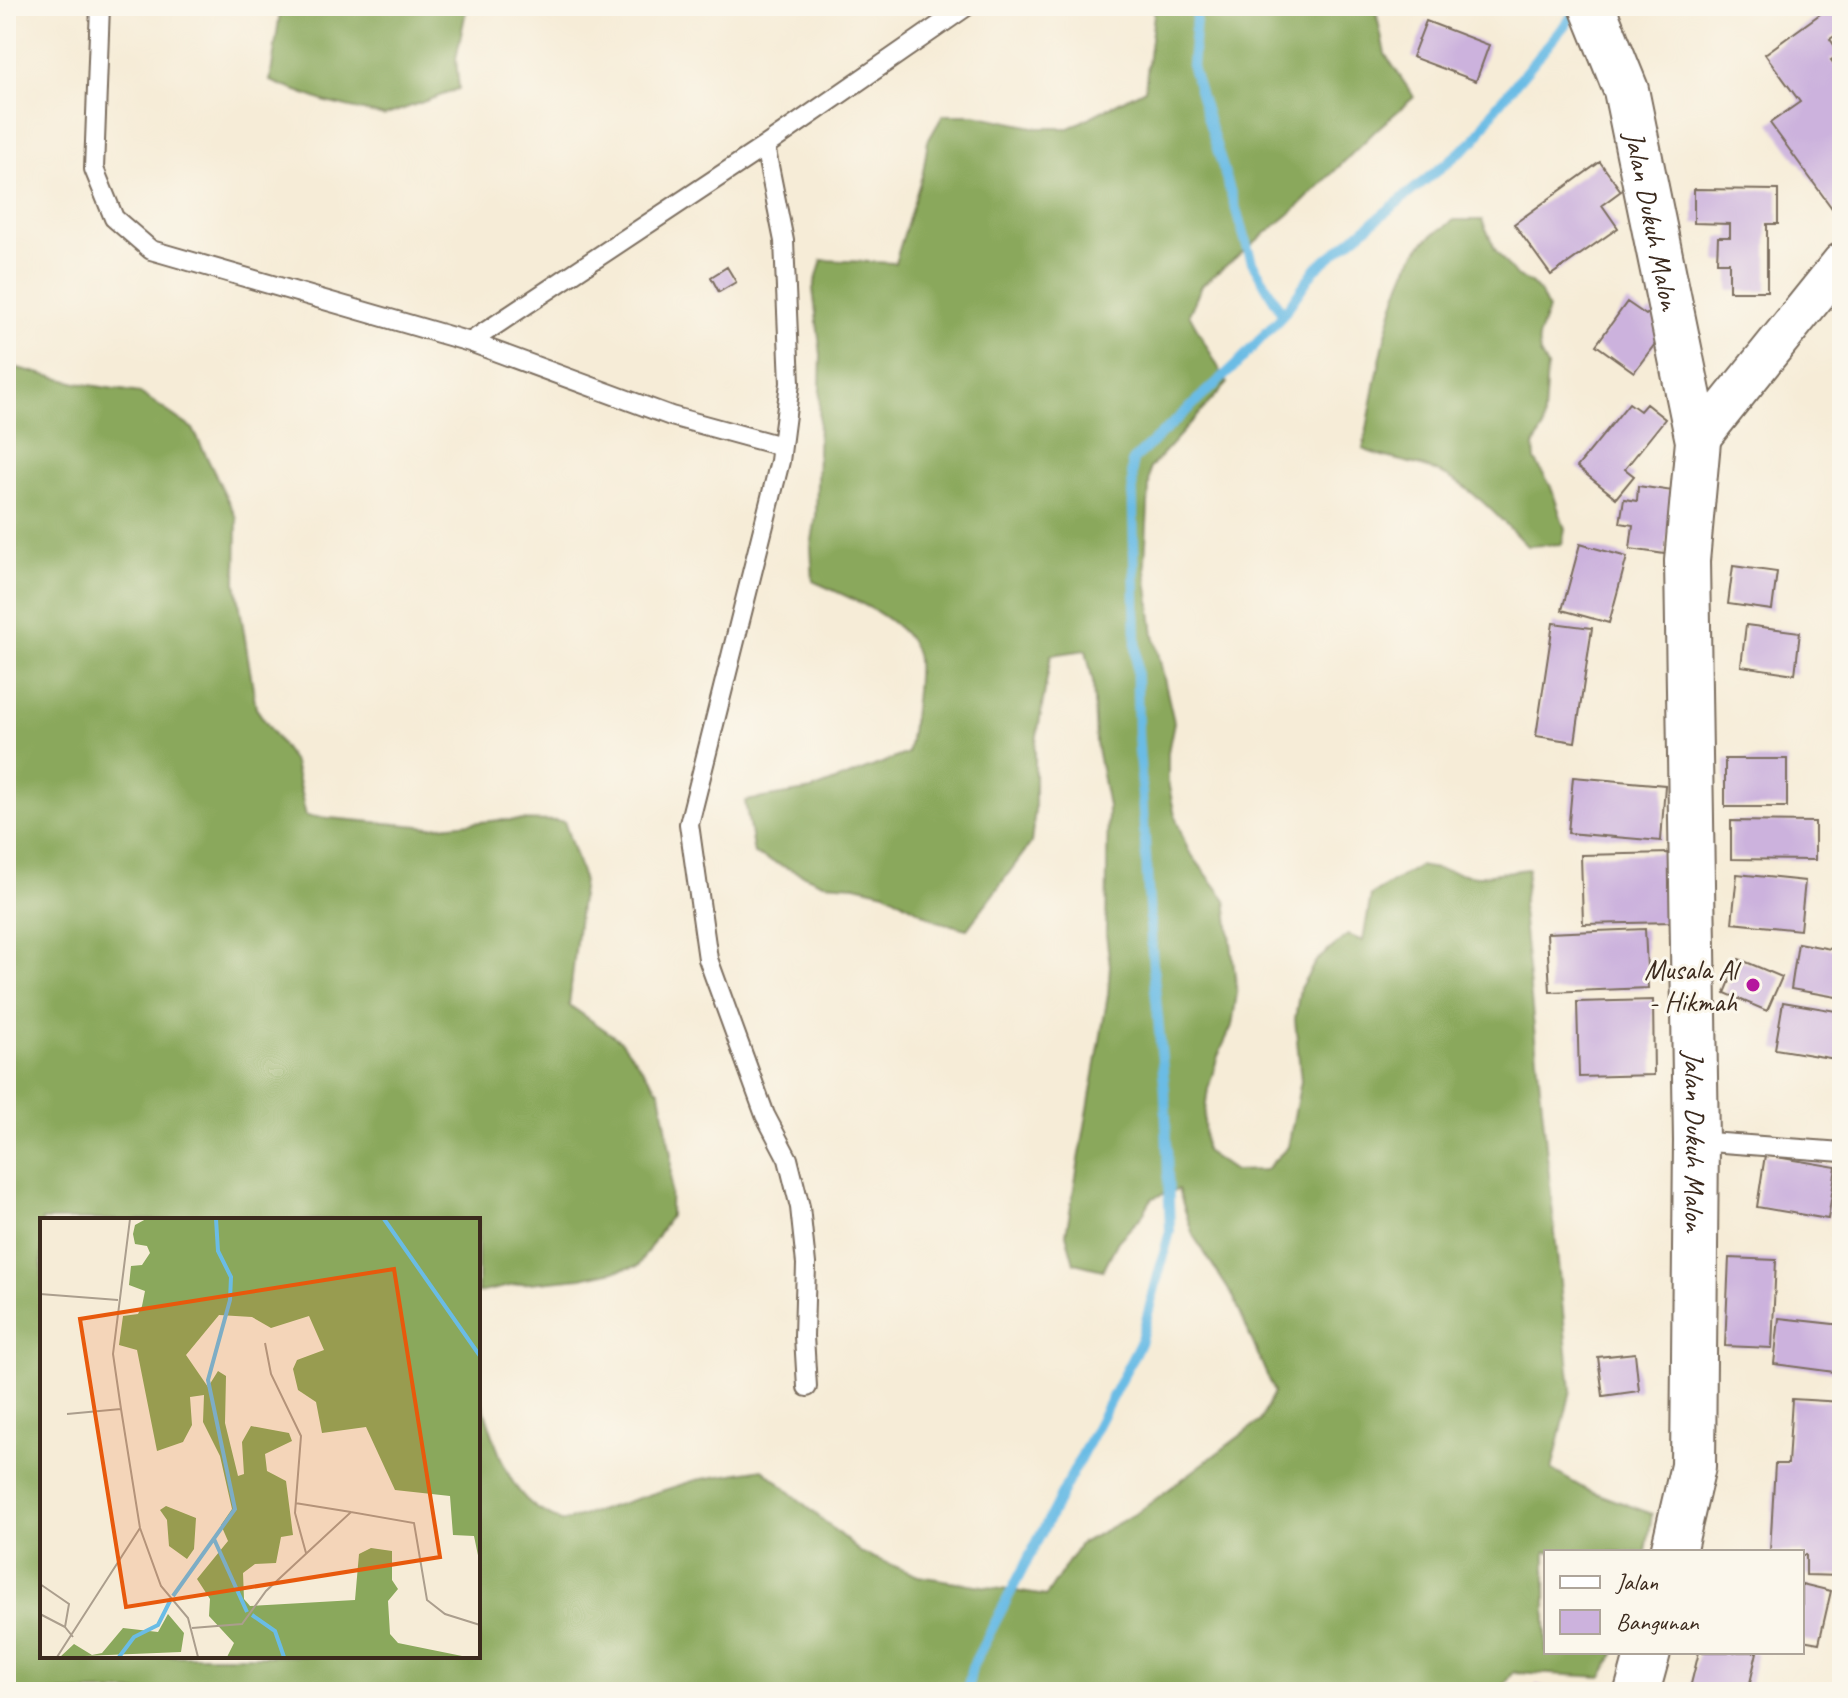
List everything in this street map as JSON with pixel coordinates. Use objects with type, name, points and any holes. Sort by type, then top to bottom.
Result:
[{"type":"street","name":"Jalan Dukuh Malon","points":[[1592,6],[1626,90],[1698,441],[1687,561],[1696,1141],[1693,1466],[1673,1550]]},
{"type":"street","points":[[1698,441],[1842,262]]},
{"type":"street","points":[[1637,1692],[1647,1654]]},
{"type":"lane","points":[[100,6],[94,169],[114,218],[151,250],[470,342],[671,416],[781,446]]},
{"type":"lane","points":[[470,342],[765,146],[967,6]]},
{"type":"lane","points":[[765,146],[784,241],[790,383],[781,446],[689,824],[708,959],[765,1115],[788,1159],[800,1207],[806,1264],[804,1336],[807,1387]]},
{"type":"lane","points":[[1696,1141],[1842,1152]]},
{"type":"green space","points":[[281,6],[467,6],[456,59],[459,89],[384,116],[326,102],[270,81]]},
{"type":"green space","points":[[1155,6],[1375,6],[1385,54],[1414,97],[1298,207],[1202,285],[1189,314],[1227,383],[1150,468],[1145,562],[1154,635],[1174,722],[1168,752],[1168,782],[1175,816],[1188,850],[1226,900],[1237,993],[1232,1026],[1218,1056],[1208,1089],[1204,1119],[1205,1151],[1234,1171],[1265,1170],[1288,1147],[1301,1081],[1295,1019],[1300,988],[1316,961],[1348,935],[1363,941],[1371,895],[1419,866],[1476,876],[1528,869],[1522,911],[1571,1390],[1552,1470],[1585,1489],[1652,1514],[1646,1550],[1544,1550],[1544,1654],[1614,1654],[1602,1677],[1514,1672],[1499,1692],[6,1692],[6,365],[77,383],[140,393],[193,429],[237,519],[236,582],[256,708],[294,763],[306,816],[431,827],[500,820],[564,821],[583,879],[569,1005],[621,1041],[660,1092],[671,1155],[670,1216],[638,1266],[480,1293],[480,1218],[40,1218],[40,1658],[480,1658],[480,1398],[499,1454],[514,1484],[535,1507],[563,1522],[696,1480],[763,1469],[860,1552],[918,1576],[1046,1596],[1080,1544],[1137,1513],[1260,1421],[1274,1392],[1234,1298],[1193,1235],[1178,1189],[1152,1198],[1142,1216],[1118,1241],[1103,1270],[1074,1263],[1066,1234],[1108,995],[1110,965],[1106,934],[1108,806],[1096,743],[1093,682],[1086,650],[1051,655],[1035,747],[1035,810],[1031,843],[967,929],[937,921],[885,892],[855,885],[823,883],[754,854],[745,801],[812,790],[908,753],[917,663],[910,641],[900,629],[872,609],[813,581],[811,547],[816,516],[821,355],[813,289],[822,260],[895,263],[923,172],[928,141],[943,115],[975,115],[1038,128],[1069,128],[1145,89]]},
{"type":"green space","points":[[1454,220],[1482,220],[1496,251],[1516,276],[1530,282],[1541,294],[1548,309],[1538,338],[1540,354],[1547,367],[1543,430],[1534,445],[1535,460],[1551,487],[1565,529],[1562,544],[1527,546],[1485,504],[1449,477],[1363,449],[1384,340],[1401,283],[1424,242]]},
{"type":"building","points":[[1815,6],[1842,6],[1842,31],[1830,39],[1840,54],[1831,60],[1842,75],[1842,206],[1834,211],[1770,123],[1800,102],[1765,54],[1820,14]]},
{"type":"building","points":[[1426,21],[1489,45],[1476,81],[1412,57]]},
{"type":"building","points":[[1600,162],[1621,191],[1602,205],[1618,228],[1551,275],[1514,224]]},
{"type":"building","points":[[1694,189],[1778,190],[1778,224],[1767,224],[1767,291],[1729,291],[1729,262],[1717,262],[1718,237],[1730,237],[1730,224],[1694,223]]},
{"type":"building","points":[[727,267],[736,282],[719,292],[711,277]]},
{"type":"building","points":[[1627,302],[1646,315],[1650,311],[1669,325],[1634,372],[1596,345]]},
{"type":"building","points":[[1629,403],[1640,411],[1646,404],[1665,419],[1625,469],[1634,476],[1616,498],[1577,467]]},
{"type":"building","points":[[1638,486],[1673,491],[1665,554],[1630,549],[1633,525],[1620,523],[1624,499],[1637,501]]},
{"type":"building","points":[[1580,544],[1627,557],[1609,623],[1562,610]]},
{"type":"building","points":[[1733,566],[1777,572],[1772,610],[1728,604]]},
{"type":"building","points":[[1553,623],[1592,628],[1575,742],[1536,736]]},
{"type":"building","points":[[1746,625],[1800,632],[1795,674],[1741,666]]},
{"type":"building","points":[[1725,759],[1787,759],[1787,807],[1725,807]]},
{"type":"building","points":[[1573,777],[1665,785],[1661,841],[1568,833]]},
{"type":"building","points":[[1731,821],[1815,822],[1815,860],[1731,859]]},
{"type":"building","points":[[1842,828],[1842,870],[1839,870],[1833,829]]},
{"type":"building","points":[[1671,853],[1672,922],[1583,924],[1581,855]]},
{"type":"building","points":[[1737,874],[1805,881],[1800,930],[1732,923]]},
{"type":"building","points":[[1645,929],[1648,988],[1550,992],[1547,933]]},
{"type":"building","points":[[1798,943],[1842,951],[1842,998],[1791,989]]},
{"type":"building","name":"Musala Al - Hikmah","points":[[1739,959],[1782,977],[1767,1011],[1725,993]]},
{"type":"building","points":[[1653,1000],[1654,1075],[1579,1077],[1577,1002]]},
{"type":"building","points":[[1783,1002],[1842,1012],[1842,1060],[1775,1049]]},
{"type":"building","points":[[1765,1155],[1836,1167],[1828,1219],[1757,1207]]},
{"type":"building","points":[[1729,1258],[1776,1260],[1772,1348],[1725,1346]]},
{"type":"building","points":[[1779,1318],[1842,1325],[1842,1373],[1774,1364]]},
{"type":"building","points":[[1635,1353],[1639,1391],[1603,1396],[1598,1357]]},
{"type":"building","points":[[1792,1399],[1842,1402],[1842,1576],[1806,1575],[1804,1550],[1770,1550],[1775,1464],[1788,1464]]},
{"type":"building","points":[[1804,1584],[1831,1591],[1819,1643],[1804,1640]]},
{"type":"building","points":[[1698,1654],[1757,1654],[1748,1692],[1689,1692]]},
{"type":"building","points":[[1536,1684],[1566,1691],[1566,1692],[1534,1692]]},
{"type":"waterway","points":[[1197,6],[1192,67],[1252,262],[1283,315]]},
{"type":"waterway","points":[[967,1692],[972,1667],[1140,1343],[1170,1231],[1165,1091],[1153,967],[1138,733],[1132,461],[1237,364],[1283,315],[1315,269],[1475,140],[1496,107],[1579,8]]},
{"type":"place","name":"Musala Al - Hikmah","points":[[1753,985]]}]
